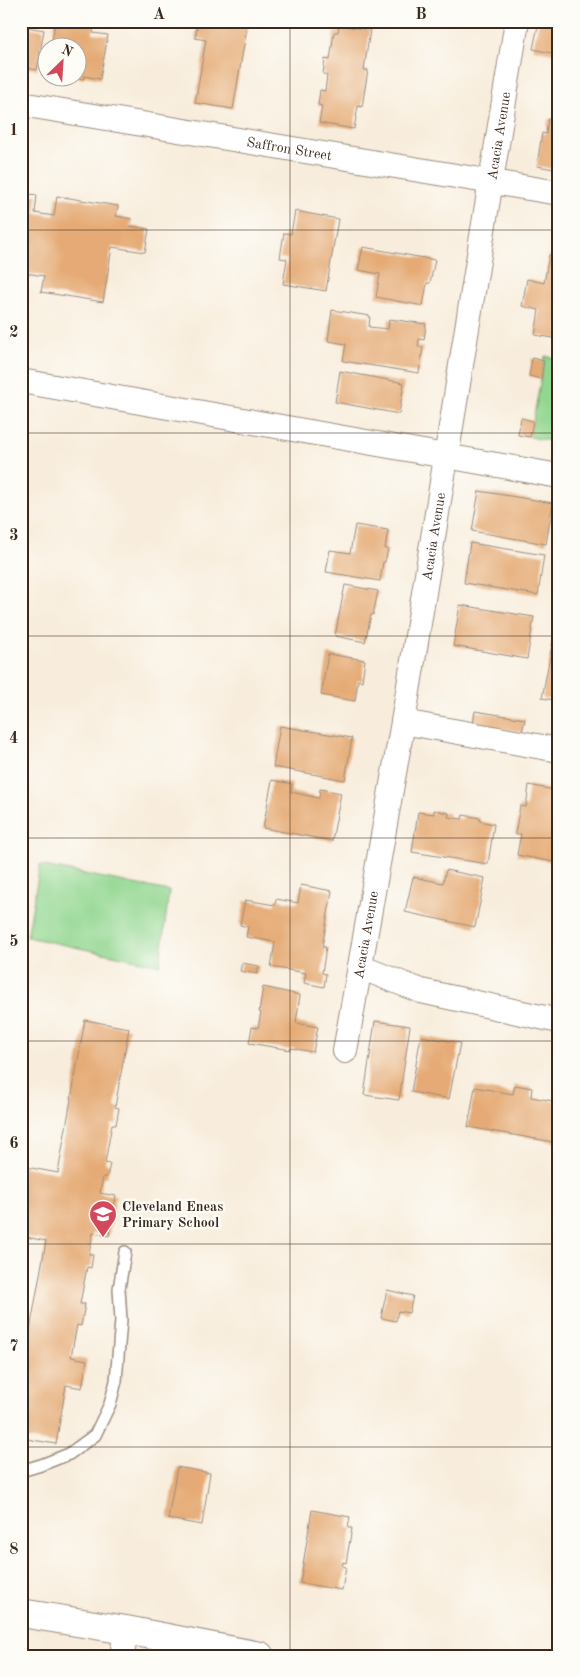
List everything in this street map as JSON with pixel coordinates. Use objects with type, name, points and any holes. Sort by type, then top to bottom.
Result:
[{"type":"main road","points":[[21,1613],[124,1643],[260,1656]]},
{"type":"street","name":"Acacia Avenue","points":[[345,1051],[402,722],[517,21]]},
{"type":"street","name":"Saffron Street","points":[[21,104],[559,193]]},
{"type":"street","points":[[21,381],[559,476]]},
{"type":"street","points":[[402,722],[559,750]]},
{"type":"street","points":[[360,967],[421,991],[559,1021]]},
{"type":"lane","points":[[21,1471],[69,1454],[95,1435],[110,1404],[116,1381],[121,1320],[119,1289],[125,1252]]},
{"type":"green space","points":[[545,356],[559,359],[559,443],[530,437]]},
{"type":"green space","points":[[40,865],[169,891],[160,965],[27,937]]},
{"type":"building","points":[[55,21],[95,21],[93,33],[108,35],[100,79],[88,77],[88,38],[52,38]]},
{"type":"building","points":[[198,21],[248,21],[233,109],[195,103],[206,40],[195,38]]},
{"type":"building","points":[[539,21],[559,21],[559,58],[555,57],[556,54],[533,49]]},
{"type":"building","points":[[339,25],[370,30],[364,70],[368,70],[362,107],[358,106],[354,129],[319,123],[322,106],[318,105],[320,90],[325,91],[327,75],[323,74],[325,59],[330,60],[334,32],[338,32]]},
{"type":"building","points":[[21,26],[44,30],[43,38],[38,38],[37,70],[21,67]]},
{"type":"building","points":[[548,119],[559,121],[559,170],[537,166],[542,133],[546,134]]},
{"type":"building","points":[[21,193],[37,195],[35,213],[54,216],[57,196],[118,206],[116,216],[132,219],[130,226],[149,229],[145,252],[112,247],[103,302],[41,292],[44,276],[25,273],[21,287]]},
{"type":"building","points":[[295,211],[338,219],[326,291],[283,284],[287,259],[280,258],[284,233],[291,234]]},
{"type":"building","points":[[363,247],[435,260],[430,283],[427,283],[423,306],[376,297],[380,274],[358,270]]},
{"type":"building","points":[[549,255],[559,256],[559,339],[535,335],[539,310],[522,306],[527,279],[544,283]]},
{"type":"building","points":[[332,310],[370,316],[369,327],[388,329],[389,319],[426,324],[424,340],[419,339],[418,347],[423,347],[419,373],[343,361],[346,344],[328,341]]},
{"type":"building","points":[[532,358],[544,361],[541,379],[529,376]]},
{"type":"building","points":[[340,371],[404,383],[399,414],[335,402]]},
{"type":"building","points":[[521,418],[533,421],[530,437],[518,435]]},
{"type":"building","points":[[479,491],[553,503],[546,544],[472,531]]},
{"type":"building","points":[[355,525],[388,530],[385,549],[388,549],[385,562],[383,562],[380,581],[326,572],[330,550],[350,553]]},
{"type":"building","points":[[470,543],[544,555],[538,595],[464,583]]},
{"type":"building","points":[[345,585],[378,591],[365,642],[335,636]]},
{"type":"building","points":[[460,605],[534,617],[527,659],[453,646]]},
{"type":"building","points":[[554,635],[559,636],[559,701],[542,698]]},
{"type":"building","points":[[328,654],[365,660],[362,681],[358,680],[355,701],[321,695]]},
{"type":"building","points":[[475,711],[525,719],[522,732],[473,724]]},
{"type":"building","points":[[280,726],[352,738],[345,780],[273,767]]},
{"type":"building","points":[[272,780],[292,784],[291,792],[319,798],[320,789],[341,793],[332,841],[263,828]]},
{"type":"building","points":[[529,785],[559,791],[559,854],[558,858],[554,857],[553,862],[517,855],[521,834],[515,834],[520,806],[526,807]]},
{"type":"building","points":[[434,810],[449,813],[448,817],[462,819],[463,815],[480,818],[480,821],[494,824],[488,864],[412,852],[418,812],[434,814]]},
{"type":"building","points":[[446,870],[485,878],[475,927],[405,912],[413,877],[443,883]]},
{"type":"building","points":[[301,885],[332,891],[322,947],[326,947],[322,973],[326,974],[324,987],[304,983],[306,973],[271,967],[275,942],[246,937],[248,927],[240,925],[245,900],[275,905],[276,899],[298,903]]},
{"type":"building","points":[[242,963],[259,966],[257,974],[240,971]]},
{"type":"building","points":[[263,987],[300,995],[296,1023],[318,1027],[313,1052],[249,1043],[252,1027],[258,1028]]},
{"type":"building","points":[[85,1020],[129,1028],[115,1107],[119,1108],[116,1125],[112,1124],[105,1163],[110,1164],[107,1177],[103,1177],[100,1193],[116,1196],[109,1236],[93,1233],[89,1254],[93,1255],[91,1268],[87,1267],[80,1304],[85,1304],[81,1326],[77,1325],[71,1357],[87,1360],[82,1388],[66,1385],[56,1444],[21,1438],[21,1380],[46,1241],[21,1236],[21,1166],[58,1173]]},
{"type":"building","points":[[375,1021],[410,1026],[399,1100],[364,1095]]},
{"type":"building","points":[[421,1036],[460,1043],[449,1099],[411,1092]]},
{"type":"building","points":[[515,1085],[532,1088],[531,1097],[559,1102],[559,1143],[468,1127],[475,1087],[513,1094]]},
{"type":"building","points":[[387,1290],[413,1296],[409,1313],[398,1311],[396,1321],[381,1318]]},
{"type":"building","points":[[177,1467],[210,1473],[202,1525],[168,1519]]},
{"type":"building","points":[[312,1510],[350,1517],[348,1528],[352,1528],[346,1563],[343,1562],[342,1566],[346,1567],[342,1590],[300,1583]]},
{"type":"place","name":"Cleveland Eneas Primary School","points":[[103,1238]]}]
